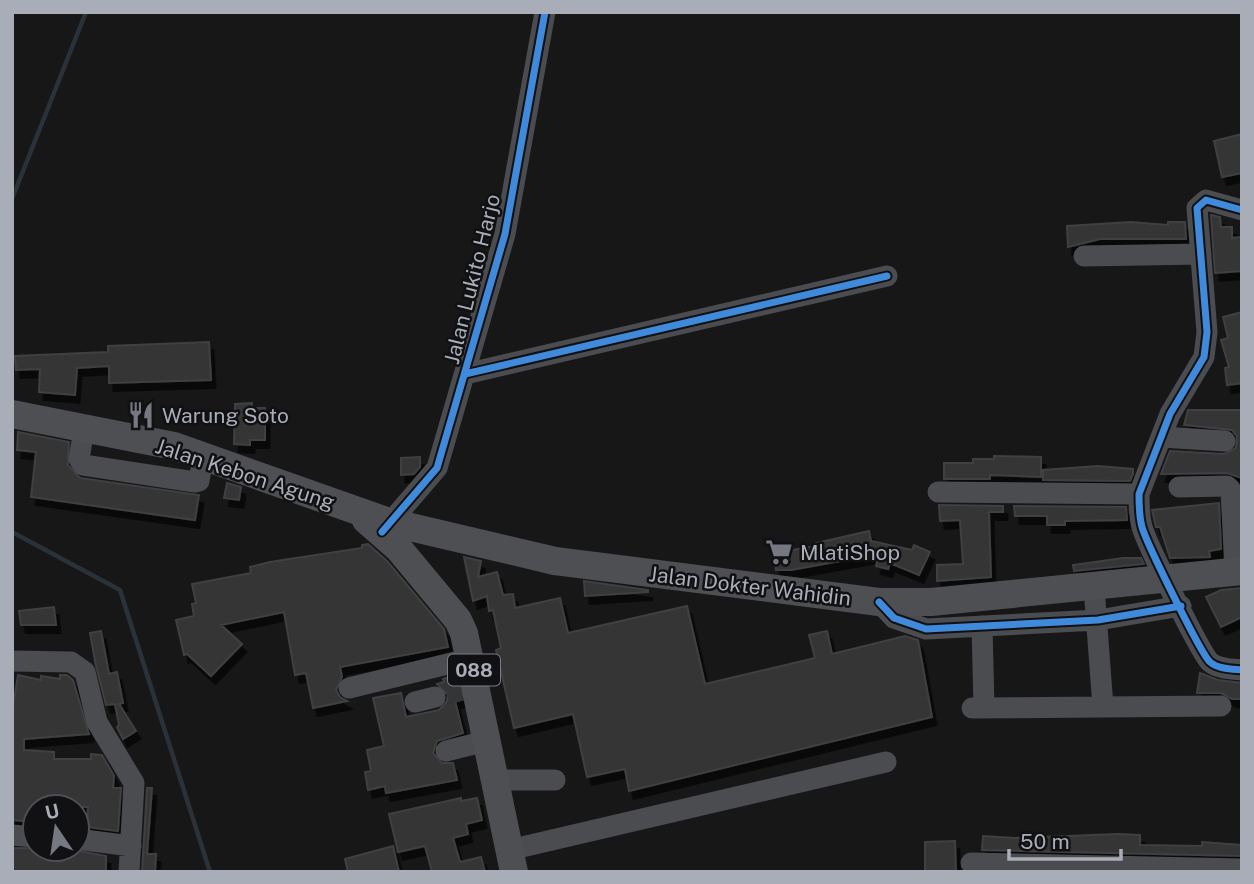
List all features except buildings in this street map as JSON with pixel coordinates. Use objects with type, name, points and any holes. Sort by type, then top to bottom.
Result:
[{"type":"main road","name":"Jalan Kebon Agung","points":[[12,414],[174,446],[353,509],[386,527],[458,620],[472,658],[474,687],[511,861]]},
{"type":"main road","name":"Jalan Dokter Wahidin","points":[[386,527],[574,564],[879,602],[965,600],[1239,571]]},
{"type":"street","name":"Jalan Lukito Harjo","points":[[386,527],[438,468],[505,234],[545,12]]},
{"type":"street","points":[[1242,209],[1214,201],[1200,202],[1196,221],[1207,332],[1204,357],[1161,437],[1139,494],[1141,524],[1151,555],[1168,580],[1211,663],[1242,670]]},
{"type":"street","points":[[1084,256],[1201,254]]},
{"type":"street","points":[[466,374],[887,276]]},
{"type":"street","points":[[1161,437],[1225,441]]},
{"type":"street","points":[[1179,487],[1227,486],[1231,489],[1239,571]]},
{"type":"street","points":[[938,492],[1139,494]]},
{"type":"street","points":[[1094,587],[1102,707]]},
{"type":"street","points":[[879,602],[894,618],[906,625],[926,629],[1098,621],[1181,606]]},
{"type":"street","points":[[982,626],[978,708],[1220,706]]},
{"type":"street","points":[[349,688],[472,658]]},
{"type":"street","points":[[12,661],[71,662],[85,672],[97,722],[134,783],[129,872]]},
{"type":"street","points":[[446,751],[486,741]]},
{"type":"street","points":[[511,861],[886,762]]},
{"type":"street","points":[[493,780],[555,779]]},
{"type":"street","points":[[91,841],[131,846]]},
{"type":"street","points":[[971,860],[1126,868],[1242,869]]},
{"type":"waterway","points":[[12,199],[86,12]]},
{"type":"waterway","points":[[12,532],[120,590],[210,872]]},
{"type":"tunnel","points":[[447,694],[471,688]]},
{"type":"cycle path","points":[[382,532],[437,468],[505,234],[545,12]]},
{"type":"cycle path","points":[[1242,210],[1206,200],[1197,208],[1207,332],[1204,357],[1170,414],[1139,494],[1142,527],[1196,640],[1210,662],[1217,666],[1242,670]]},
{"type":"cycle path","points":[[465,374],[887,276]]},
{"type":"cycle path","points":[[879,602],[894,618],[926,629],[1098,620],[1181,606]]},
{"type":"place","name":"Warung Soto","points":[[141,415]]},
{"type":"place","name":"MlatiShop","points":[[779,552]]}]
